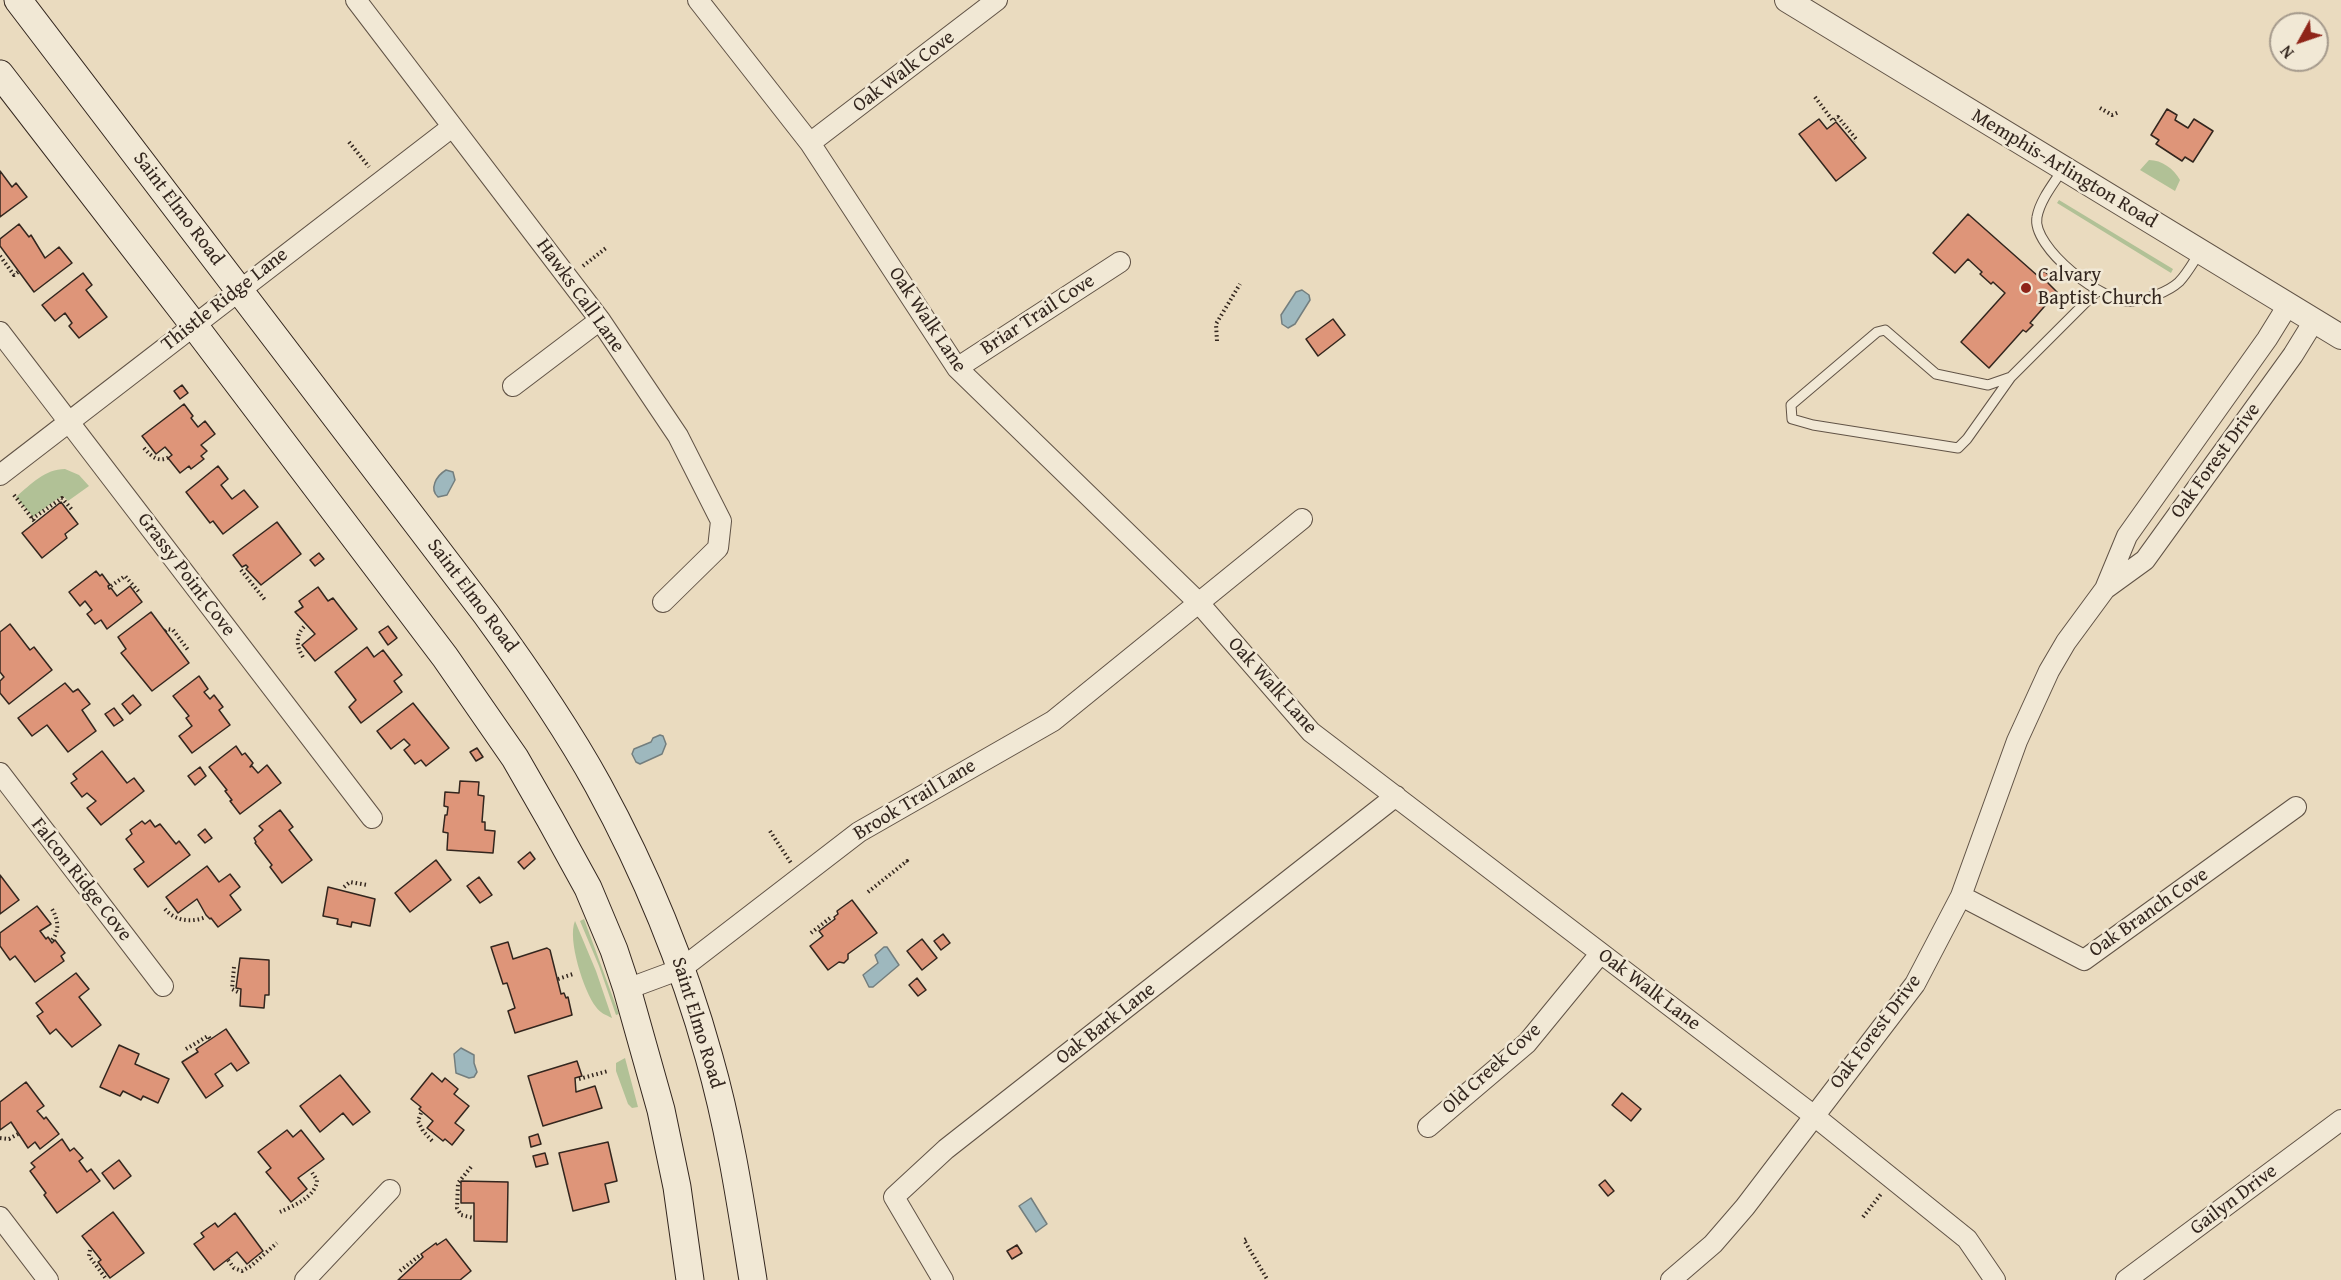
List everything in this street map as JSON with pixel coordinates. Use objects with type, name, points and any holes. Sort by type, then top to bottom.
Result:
[{"type":"main road","name":"Saint Elmo Road","points":[[18,0],[536,682],[570,737],[615,816],[648,887],[681,969],[719,1095],[735,1168],[753,1280]]},
{"type":"main road","points":[[0,74],[194,324],[445,657],[502,738],[588,888],[627,988],[661,1110],[677,1187],[690,1280]]},
{"type":"street","name":"Hawks Call Lane","points":[[356,0],[600,320],[678,436],[721,521],[718,548],[663,602]]},
{"type":"street","name":"Oak Walk Lane","points":[[698,0],[810,143],[957,368],[1198,602],[1311,732],[1813,1115],[1967,1239],[1993,1278]]},
{"type":"street","name":"Oak Walk Cove","points":[[810,143],[997,0]]},
{"type":"street","name":"Memphis-Arlington Road","points":[[1787,0],[2341,337]]},
{"type":"street","name":"Thistle Ridge Lane","points":[[0,475],[452,127]]},
{"type":"street","name":"Briar Trail Cove","points":[[957,368],[1120,262]]},
{"type":"street","name":"Oak Forest Drive","points":[[1671,1280],[1713,1244],[1745,1207],[1915,984],[1961,896],[2017,741],[2049,672],[2066,642],[2105,589],[2127,536],[2267,339],[2288,305]]},
{"type":"street","points":[[513,386],[600,320]]},
{"type":"street","name":"Oak Forest Drive","points":[[2105,589],[2145,560],[2293,355],[2314,321]]},
{"type":"street","name":"Grassy Point Cove","points":[[0,332],[372,818]]},
{"type":"street","name":"Brook Trail Lane","points":[[627,988],[681,969],[859,832],[1053,721],[1302,519]]},
{"type":"street","name":"Falcon Ridge Cove","points":[[0,773],[163,986]]},
{"type":"street","name":"Oak Bark Lane","points":[[942,1280],[894,1197],[946,1149],[1396,796]]},
{"type":"street","name":"Oak Branch Cove","points":[[1961,896],[2084,960],[2296,807]]},
{"type":"street","name":"Old Creek Cove","points":[[1428,1126],[1527,1043],[1600,954]]},
{"type":"street","name":"Gailyn Drive","points":[[2126,1280],[2341,1120]]},
{"type":"street","points":[[305,1280],[390,1190]]},
{"type":"street","points":[[0,1217],[48,1280]]},
{"type":"lane","points":[[2063,169],[2046,195],[2036,219],[2042,240],[2079,278],[2104,296],[2132,302],[2159,294],[2180,282],[2200,252]]},
{"type":"lane","points":[[2010,377],[1988,385],[1936,374],[1885,330],[1877,332],[1791,405],[1792,419],[1813,425],[1958,448],[1967,439],[2010,377],[2097,291]]},
{"type":"path","points":[[1815,98],[1833,121],[1838,117],[1856,140],[1854,141]]},
{"type":"path","points":[[2100,108],[2112,115],[2119,112]]},
{"type":"path","points":[[349,142],[372,171]]},
{"type":"path","points":[[579,270],[606,248]]},
{"type":"path","points":[[0,256],[14,275],[18,272]]},
{"type":"path","points":[[1217,341],[1216,324],[1240,284]]},
{"type":"path","points":[[144,448],[160,460],[168,457]]},
{"type":"path","points":[[14,495],[33,520],[62,498],[73,511]]},
{"type":"path","points":[[241,570],[265,600]]},
{"type":"path","points":[[111,586],[125,576],[139,592]]},
{"type":"path","points":[[303,657],[297,640],[299,633],[306,625]]},
{"type":"path","points":[[165,631],[173,630],[188,650]]},
{"type":"path","points":[[770,831],[793,865]]},
{"type":"path","points":[[868,892],[907,861],[908,863]]},
{"type":"path","points":[[344,887],[350,882],[367,885]]},
{"type":"path","points":[[52,909],[57,918],[58,927],[57,934],[52,940]]},
{"type":"path","points":[[165,909],[179,920],[206,917]]},
{"type":"path","points":[[811,933],[830,918],[831,920]]},
{"type":"path","points":[[234,967],[232,989],[238,992]]},
{"type":"path","points":[[558,979],[573,974]]},
{"type":"path","points":[[186,1049],[208,1036],[211,1040]]},
{"type":"path","points":[[579,1079],[608,1071]]},
{"type":"path","points":[[421,1113],[418,1121],[420,1126],[434,1143]]},
{"type":"path","points":[[0,1138],[9,1139],[18,1134]]},
{"type":"path","points":[[471,1167],[458,1182],[458,1208],[461,1215],[474,1218]]},
{"type":"path","points":[[280,1212],[292,1208],[315,1189],[317,1180],[311,1171]]},
{"type":"path","points":[[1863,1217],[1881,1194]]},
{"type":"path","points":[[1246,1239],[1244,1240],[1267,1279]]},
{"type":"path","points":[[228,1260],[234,1268],[242,1271],[277,1243]]},
{"type":"path","points":[[90,1250],[89,1256],[107,1280]]},
{"type":"path","points":[[400,1271],[419,1256],[420,1258]]},
{"type":"green space","points":[[2149,160],[2163,163],[2174,172],[2180,180],[2175,191],[2140,170]]},
{"type":"green space","points":[[2059,200],[2173,269],[2171,273],[2057,203]]},
{"type":"green space","points":[[65,469],[79,475],[89,486],[68,501],[64,497],[57,499],[33,517],[16,497],[45,474]]},
{"type":"green space","points":[[584,919],[619,1014],[616,1015],[580,921]]},
{"type":"green space","points":[[575,921],[596,971],[612,1018],[596,1007],[582,978],[573,940]]},
{"type":"green space","points":[[625,1058],[638,1107],[632,1108],[628,1104],[616,1071],[616,1063]]},
{"type":"water","points":[[1302,290],[1309,295],[1310,300],[1295,324],[1288,328],[1282,324],[1281,315],[1296,292]]},
{"type":"water","points":[[446,470],[453,472],[455,480],[447,495],[438,497],[434,490],[435,483]]},
{"type":"water","points":[[663,736],[666,744],[662,754],[640,764],[636,762],[632,754],[634,749],[651,742],[653,738]]},
{"type":"water","points":[[887,947],[899,965],[873,987],[869,987],[863,975],[878,963],[875,955]]},
{"type":"water","points":[[461,1048],[474,1055],[477,1072],[474,1077],[469,1078],[456,1073],[454,1054]]},
{"type":"water","points":[[1031,1198],[1047,1224],[1036,1232],[1019,1206]]},
{"type":"building","points":[[2167,109],[2177,115],[2175,120],[2188,128],[2194,119],[2213,131],[2193,162],[2185,157],[2182,161],[2156,144],[2159,140],[2151,135]]},
{"type":"building","points":[[1819,119],[1827,129],[1836,122],[1866,158],[1836,181],[1799,134]]},
{"type":"building","points":[[0,171],[12,187],[16,183],[27,197],[0,217]]},
{"type":"building","name":"Calvary Baptist Church","points":[[1968,214],[2039,277],[2044,271],[2052,278],[2048,283],[2057,292],[2030,323],[2033,325],[2026,332],[2023,330],[1989,368],[1961,342],[2005,293],[1980,274],[1982,272],[1968,259],[1955,273],[1933,253]]},
{"type":"building","points":[[19,224],[29,237],[31,235],[45,258],[59,247],[72,263],[34,292],[0,246],[0,239]]},
{"type":"building","points":[[83,273],[92,285],[86,290],[107,317],[79,338],[69,326],[72,323],[65,313],[55,321],[42,305]]},
{"type":"building","points":[[1333,319],[1345,335],[1318,356],[1306,339]]},
{"type":"building","points":[[182,385],[188,393],[180,399],[174,391]]},
{"type":"building","points":[[184,404],[198,427],[205,421],[215,434],[201,445],[207,451],[201,456],[204,459],[191,469],[189,466],[180,473],[168,458],[172,455],[165,447],[156,454],[142,436]]},
{"type":"building","points":[[218,466],[228,479],[221,485],[232,499],[244,490],[258,507],[223,534],[213,521],[210,523],[186,492]]},
{"type":"building","points":[[61,502],[78,524],[65,534],[67,538],[42,558],[22,533]]},
{"type":"building","points":[[277,522],[301,554],[261,585],[246,569],[248,567],[246,565],[242,567],[233,555]]},
{"type":"building","points":[[319,553],[324,559],[315,566],[310,560]]},
{"type":"building","points":[[96,571],[100,576],[102,574],[110,585],[109,589],[111,588],[117,596],[130,586],[142,602],[107,629],[101,620],[95,624],[87,614],[92,610],[85,601],[80,606],[69,592]]},
{"type":"building","points":[[318,587],[328,601],[333,598],[357,629],[315,661],[302,645],[315,634],[295,612],[303,607],[299,601]]},
{"type":"building","points":[[151,612],[189,663],[152,691],[121,653],[126,649],[118,637]]},
{"type":"building","points":[[10,624],[30,650],[34,647],[52,670],[9,704],[0,693],[0,681],[4,677],[0,672],[0,632]]},
{"type":"building","points":[[388,626],[397,638],[388,645],[379,632]]},
{"type":"building","points":[[367,647],[374,657],[383,650],[402,675],[394,681],[402,692],[361,723],[349,707],[356,700],[335,672]]},
{"type":"building","points":[[199,676],[208,689],[204,692],[210,699],[214,695],[223,707],[219,710],[230,725],[192,753],[179,736],[192,726],[186,718],[189,716],[173,696]]},
{"type":"building","points":[[65,683],[73,692],[78,689],[90,704],[82,710],[96,731],[68,752],[47,725],[32,736],[18,718]]},
{"type":"building","points":[[133,695],[141,705],[130,714],[122,704]]},
{"type":"building","points":[[413,703],[449,748],[426,766],[421,760],[415,764],[404,750],[410,745],[404,739],[391,749],[377,731]]},
{"type":"building","points":[[114,708],[123,720],[114,726],[105,714]]},
{"type":"building","points":[[236,746],[242,755],[245,753],[253,763],[250,767],[252,766],[258,773],[267,765],[281,783],[240,814],[230,801],[232,800],[225,791],[227,790],[209,767]]},
{"type":"building","points":[[477,748],[483,757],[476,761],[470,752]]},
{"type":"building","points":[[102,751],[127,783],[134,778],[144,791],[101,825],[87,808],[96,801],[87,793],[82,797],[71,783],[77,779],[73,774]]},
{"type":"building","points":[[200,767],[206,776],[195,785],[188,776]]},
{"type":"building","points":[[460,781],[479,782],[478,795],[484,796],[482,822],[485,822],[485,830],[495,831],[493,853],[447,850],[448,833],[443,832],[448,807],[444,806],[445,792],[459,793]]},
{"type":"building","points":[[280,810],[293,827],[289,830],[312,860],[282,883],[254,838],[263,830],[259,826]]},
{"type":"building","points":[[150,820],[155,827],[160,824],[176,844],[179,841],[190,855],[148,887],[134,869],[144,862],[126,839],[132,834],[130,830],[142,821],[145,824]]},
{"type":"building","points":[[205,829],[212,838],[205,843],[198,835]]},
{"type":"building","points":[[530,852],[535,859],[524,869],[518,862]]},
{"type":"building","points":[[436,860],[451,880],[410,912],[395,893]]},
{"type":"building","points":[[207,866],[219,882],[230,874],[240,887],[230,895],[241,910],[218,927],[206,915],[197,899],[178,913],[166,897]]},
{"type":"building","points":[[0,875],[19,900],[0,914]]},
{"type":"building","points":[[479,877],[492,895],[480,903],[467,886]]},
{"type":"building","points":[[328,887],[375,899],[370,926],[352,922],[351,927],[337,924],[338,919],[323,916]]},
{"type":"building","points":[[852,900],[877,933],[848,954],[848,959],[844,963],[839,962],[828,970],[810,946],[823,936],[819,931],[835,919],[837,911]]},
{"type":"building","points":[[37,906],[51,924],[40,931],[52,943],[55,940],[65,953],[61,956],[64,961],[35,982],[15,956],[10,960],[0,946],[0,933]]},
{"type":"building","points":[[943,934],[950,943],[941,950],[934,941]]},
{"type":"building","points":[[922,939],[937,958],[922,970],[907,951]]},
{"type":"building","points":[[508,942],[513,959],[547,948],[550,950],[561,994],[564,993],[566,998],[568,997],[572,1015],[515,1033],[508,1011],[515,1008],[507,983],[503,984],[491,947]]},
{"type":"building","points":[[240,958],[269,960],[269,995],[265,995],[264,1008],[240,1006],[241,989],[236,988]]},
{"type":"building","points":[[76,973],[89,989],[79,997],[101,1025],[72,1047],[56,1029],[50,1034],[37,1016],[43,1012],[36,1003]]},
{"type":"building","points":[[917,978],[926,990],[918,996],[909,985]]},
{"type":"building","points":[[226,1029],[249,1063],[237,1071],[231,1063],[215,1074],[223,1086],[206,1098],[182,1062],[198,1052],[196,1049]]},
{"type":"building","points":[[119,1045],[139,1054],[135,1064],[169,1079],[158,1103],[143,1096],[141,1100],[123,1091],[120,1096],[100,1087]]},
{"type":"building","points":[[577,1061],[582,1076],[575,1078],[576,1092],[595,1086],[602,1108],[543,1126],[528,1076]]},
{"type":"building","points":[[432,1073],[442,1082],[445,1078],[458,1089],[454,1094],[469,1106],[455,1123],[464,1130],[452,1145],[427,1128],[433,1121],[411,1099]]},
{"type":"building","points":[[340,1075],[370,1112],[353,1125],[343,1113],[320,1132],[300,1106]]},
{"type":"building","points":[[26,1082],[44,1106],[37,1111],[44,1119],[46,1117],[59,1134],[40,1149],[35,1142],[28,1148],[11,1122],[0,1130],[0,1102]]},
{"type":"building","points":[[1622,1093],[1641,1109],[1631,1121],[1612,1105]]},
{"type":"building","points":[[287,1130],[293,1137],[301,1130],[324,1159],[298,1178],[307,1189],[291,1202],[266,1172],[271,1168],[258,1152]]},
{"type":"building","points":[[538,1134],[541,1144],[531,1147],[529,1137]]},
{"type":"building","points":[[62,1139],[70,1151],[74,1148],[83,1158],[79,1161],[87,1172],[91,1169],[100,1181],[57,1213],[30,1171],[35,1167],[31,1163]]},
{"type":"building","points":[[608,1142],[617,1181],[605,1184],[609,1202],[573,1211],[559,1153]]},
{"type":"building","points":[[545,1153],[548,1164],[536,1167],[533,1156]]},
{"type":"building","points":[[119,1160],[131,1176],[114,1189],[102,1173]]},
{"type":"building","points":[[1605,1180],[1614,1191],[1608,1196],[1599,1185]]},
{"type":"building","points":[[461,1181],[508,1182],[507,1242],[474,1241],[474,1203],[461,1203]]},
{"type":"building","points":[[113,1212],[144,1253],[110,1278],[98,1262],[101,1260],[82,1236]]},
{"type":"building","points":[[235,1213],[263,1251],[247,1264],[237,1252],[214,1270],[194,1244],[204,1237],[201,1233],[215,1223],[218,1227]]},
{"type":"building","points":[[446,1239],[471,1271],[460,1280],[398,1280],[423,1257],[421,1254]]},
{"type":"building","points":[[1017,1245],[1022,1253],[1012,1259],[1007,1251]]},
{"type":"place","name":"Calvary Baptist Church","points":[[2026,288]]}]
